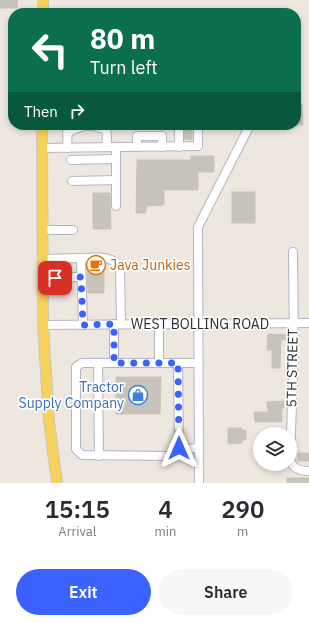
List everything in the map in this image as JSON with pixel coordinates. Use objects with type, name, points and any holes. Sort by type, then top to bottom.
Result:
[{"type":"main road","points":[[42,130],[43,325],[49,421],[57,483]]},
{"type":"street","points":[[67,148],[68,130]]},
{"type":"street","points":[[106,130],[106,147]]},
{"type":"street","points":[[179,130],[179,147]]},
{"type":"street","points":[[42,148],[198,146],[198,130]]},
{"type":"street","points":[[199,483],[198,227],[247,130]]},
{"type":"street","points":[[116,147],[116,206]]},
{"type":"street","points":[[71,160],[116,159]]},
{"type":"street","points":[[72,181],[116,180]]},
{"type":"street","points":[[42,230],[73,230]]},
{"type":"street","name":"5TH STREET","points":[[293,252],[294,349],[290,460],[296,468],[309,471]]},
{"type":"street","points":[[81,258],[83,325]]},
{"type":"street","points":[[43,259],[105,258],[114,260],[119,266],[114,363]]},
{"type":"street","points":[[43,278],[81,277]]},
{"type":"street","name":"WEST BOLLING ROAD","points":[[43,325],[309,323]]},
{"type":"street","points":[[159,324],[159,363]]},
{"type":"street","points":[[198,363],[82,363],[76,368],[76,449],[82,455],[170,456],[179,448],[198,448]]},
{"type":"street","points":[[98,363],[99,456]]},
{"type":"street","points":[[178,363],[179,448]]},
{"type":"building","points":[[0,0],[18,0],[17,8],[0,8]]},
{"type":"building","points":[[302,104],[303,125],[301,125]]},
{"type":"building","points":[[184,130],[192,130],[192,140],[184,139]]},
{"type":"building","points":[[191,156],[214,156],[214,172],[198,172],[198,190],[164,190],[164,205],[146,206],[146,213],[136,213],[137,160],[191,160]]},
{"type":"building","points":[[232,192],[255,192],[255,223],[232,223]]},
{"type":"building","points":[[93,193],[110,193],[111,229],[93,229]]},
{"type":"building","points":[[87,263],[104,264],[104,293],[88,293]]},
{"type":"building","points":[[268,334],[287,335],[286,340],[281,340],[280,368],[272,368],[272,350],[267,350]]},
{"type":"building","name":"Tractor Supply Company","points":[[116,377],[161,377],[160,414],[116,414]]},
{"type":"building","points":[[284,401],[284,408],[282,408],[282,422],[255,422],[254,412],[268,412],[267,402]]},
{"type":"building","points":[[228,428],[242,428],[242,430],[246,430],[246,440],[242,440],[242,443],[228,444]]},
{"type":"building","points":[[298,453],[309,453],[309,461],[298,461]]},
{"type":"building","points":[[287,478],[309,478],[309,483],[287,483]]},
{"type":"place","name":"Java Junkies","points":[[96,265]]},
{"type":"place","name":"Tractor Supply Company","points":[[138,395]]},
{"type":"route","points":[[55,278],[81,277],[83,325],[114,324],[114,363],[178,363],[179,448]]}]
